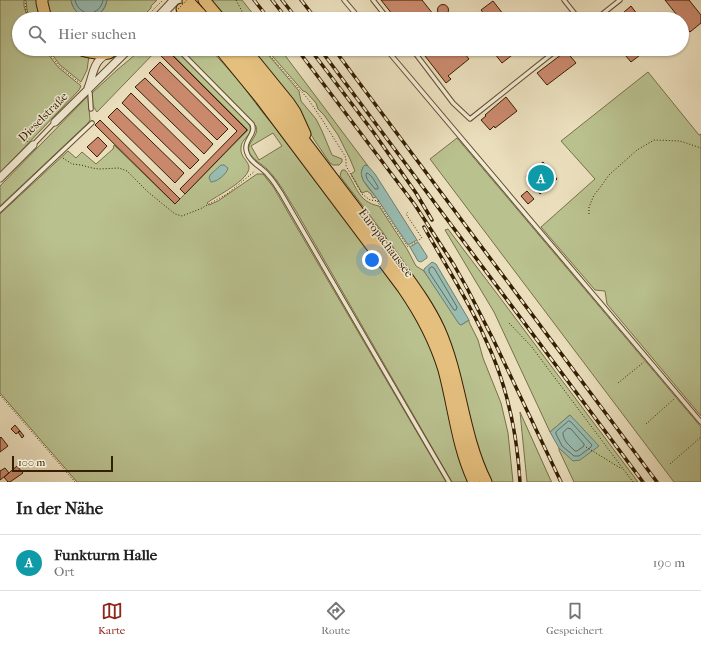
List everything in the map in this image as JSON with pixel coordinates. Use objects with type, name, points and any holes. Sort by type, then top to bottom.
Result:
[{"type":"main road","points":[[42,0],[44,12]]},
{"type":"main road","points":[[204,0],[214,12]]},
{"type":"main road","points":[[184,5],[194,12]]},
{"type":"main road","name":"Europachaussee","points":[[226,56],[261,99],[403,288],[420,314],[432,337],[442,364],[463,456],[474,482]]},
{"type":"main road","name":"Europachaussee","points":[[238,56],[314,153],[410,281],[430,312],[439,328],[452,364],[475,457],[486,482]]},
{"type":"main road","points":[[251,56],[295,112],[314,153]]},
{"type":"street","points":[[160,12],[175,0]]},
{"type":"street","name":"Dieselstraße","points":[[87,90],[97,62],[103,56]]},
{"type":"street","name":"Dieselstraße","points":[[55,122],[123,56]]},
{"type":"street","name":"Dieselstraße","points":[[0,178],[30,147]]},
{"type":"lane","points":[[344,0],[354,12]]},
{"type":"lane","points":[[373,0],[382,12]]},
{"type":"lane","points":[[564,0],[573,12]]},
{"type":"lane","points":[[605,12],[620,0]]},
{"type":"lane","points":[[185,56],[252,124],[253,132],[246,145],[247,153],[251,160],[268,174],[281,193],[449,482]]},
{"type":"lane","points":[[392,56],[701,422]]},
{"type":"lane","points":[[417,56],[453,102],[470,119],[549,56]]},
{"type":"lane","points":[[87,90],[90,93],[90,109]]},
{"type":"lane","name":"Dieselstraße","points":[[30,147],[55,122]]},
{"type":"lane","points":[[0,210],[92,123]]},
{"type":"path","points":[[25,0],[26,12]]},
{"type":"path","points":[[157,12],[163,0]]},
{"type":"path","points":[[236,0],[242,12]]},
{"type":"path","points":[[51,56],[59,66],[87,90]]},
{"type":"path","points":[[270,56],[308,98],[345,156],[346,166],[362,194],[370,200],[378,201],[408,247],[422,238],[406,214],[408,212]]},
{"type":"path","points":[[30,147],[26,146],[27,141],[39,116]]},
{"type":"path","points":[[588,214],[594,195],[609,175],[637,150],[654,140],[680,141],[701,148]]},
{"type":"path","points":[[58,154],[72,164],[99,169],[119,168],[127,171],[148,192],[175,214],[182,216],[200,209],[227,194],[259,167]]},
{"type":"path","points":[[509,323],[531,346],[633,482]]},
{"type":"path","points":[[618,383],[648,359]]},
{"type":"path","points":[[0,395],[75,482]]},
{"type":"path","points":[[646,424],[679,395]]},
{"type":"path","points":[[670,464],[701,437]]},
{"type":"path","points":[[586,447],[623,469]]},
{"type":"green space","points":[[0,0],[24,0],[26,12],[12,12],[12,56],[49,56],[58,67],[81,86],[79,90],[0,173]]},
{"type":"green space","points":[[26,0],[38,0],[41,12],[28,12]]},
{"type":"green space","points":[[47,0],[71,0],[77,12],[49,12]]},
{"type":"green space","points":[[107,0],[157,0],[147,12],[102,12]]},
{"type":"green space","points":[[209,0],[242,0],[251,12],[219,12]]},
{"type":"green space","points":[[53,56],[89,56],[87,70],[81,82],[60,65]]},
{"type":"green space","points":[[134,56],[151,56],[97,112],[93,106],[92,93]]},
{"type":"green space","points":[[174,56],[182,56],[248,123],[250,127],[249,133],[243,141],[241,148],[242,154],[249,167],[248,172],[239,182],[207,203],[209,205],[218,201],[257,174],[263,174],[274,188],[446,482],[77,482],[0,393],[0,214],[68,151],[76,158],[82,152],[96,164],[113,149],[114,145],[175,204],[248,130]]},
{"type":"green space","points":[[187,56],[216,56],[243,86],[278,130],[409,304],[426,336],[438,369],[469,482],[452,482],[296,211],[279,184],[267,169],[250,155],[249,145],[256,133],[256,126]],"holes":[[[273,133],[282,146],[259,160],[251,146]]]},
{"type":"green space","points":[[254,56],[269,56],[299,91],[301,101],[316,119],[332,155],[342,159],[342,162],[339,165],[333,165],[330,163],[299,115]]},
{"type":"green space","points":[[272,56],[286,56],[368,166],[365,165],[362,169],[362,178],[376,197],[373,198],[367,191],[362,193],[351,174],[355,171],[338,135],[318,109],[316,103],[306,92],[303,91]]},
{"type":"green space","points":[[648,72],[699,135],[701,134],[701,416],[607,304],[605,291],[595,290],[541,227],[595,179],[561,141]]},
{"type":"green space","points":[[89,95],[90,120],[88,123],[0,206],[0,186]]},
{"type":"green space","points":[[457,138],[701,427],[701,482],[674,482],[430,159]]},
{"type":"green space","points":[[342,170],[345,170],[358,192],[366,201],[379,206],[407,249],[416,266],[424,271],[461,325],[469,320],[478,340],[483,358],[501,403],[508,433],[513,482],[489,482],[392,248],[384,234],[340,176]]},
{"type":"green space","points":[[448,229],[638,482],[574,482],[559,450],[559,448],[574,461],[570,415],[550,432],[494,312],[445,230]]},
{"type":"green space","points":[[520,412],[551,481],[552,482],[527,482]]},
{"type":"water","points":[[71,0],[107,0],[101,12],[77,12]]},
{"type":"water","points":[[221,165],[228,168],[227,170],[219,179],[211,182],[209,178],[210,175]]},
{"type":"water","points":[[365,165],[368,166],[375,174],[417,240],[408,245],[363,180],[361,173]]},
{"type":"water","points":[[418,242],[427,256],[427,258],[421,262],[418,261],[410,247]]},
{"type":"water","points":[[432,262],[436,264],[469,320],[461,325],[424,271],[424,269]]},
{"type":"water","points":[[570,415],[599,446],[580,460],[573,461],[559,448],[550,432]]},
{"type":"building","points":[[381,0],[422,0],[431,12],[390,12]]},
{"type":"building","points":[[665,0],[689,0],[701,15],[701,23],[690,32],[689,12],[674,12]]},
{"type":"building","points":[[493,1],[502,12],[483,12],[481,10]]},
{"type":"building","points":[[443,4],[448,8],[448,12],[438,12],[437,10],[439,6]]},
{"type":"building","points":[[631,6],[636,12],[624,12]]},
{"type":"building","points":[[161,56],[173,56],[247,130],[185,194],[180,189],[237,131]]},
{"type":"building","points":[[425,56],[467,56],[469,59],[448,76],[451,79],[446,83]]},
{"type":"building","points":[[496,56],[511,56],[502,63]]},
{"type":"building","points":[[559,56],[570,56],[576,63],[547,85],[537,73]]},
{"type":"building","points":[[626,56],[639,56],[631,62]]},
{"type":"building","points":[[160,62],[228,129],[217,140],[149,73]]},
{"type":"building","points":[[145,78],[213,144],[204,154],[135,87]]},
{"type":"building","points":[[131,93],[199,160],[190,169],[122,103]]},
{"type":"building","points":[[506,97],[517,111],[495,128],[494,126],[490,130],[481,120]]},
{"type":"building","points":[[117,108],[184,173],[175,183],[108,117]]},
{"type":"building","points":[[100,120],[180,199],[175,204],[95,125]]},
{"type":"building","points":[[98,137],[107,146],[97,157],[87,147]]},
{"type":"building","points":[[543,162],[557,179],[540,194],[526,176]]},
{"type":"building","points":[[527,191],[534,199],[528,204],[521,196]]},
{"type":"building","points":[[15,425],[20,431],[16,434],[11,429]]},
{"type":"building","points":[[20,431],[24,436],[22,438],[18,432]]},
{"type":"building","points":[[1,437],[8,446],[0,452],[0,438]]},
{"type":"building","points":[[17,466],[23,473],[8,482],[4,477]]},
{"type":"building","points":[[5,468],[9,473],[0,480],[0,471]]},
{"type":"railway","points":[[254,0],[263,12]]},
{"type":"railway","points":[[272,0],[281,12]]},
{"type":"railway","points":[[282,0],[291,12]]},
{"type":"railway","points":[[301,0],[310,12]]},
{"type":"railway","points":[[302,56],[415,205],[454,265],[493,339],[561,482]]},
{"type":"railway","points":[[315,56],[374,133],[416,193],[432,220]]},
{"type":"railway","points":[[325,56],[643,482]]},
{"type":"railway","points":[[339,56],[657,482]]},
{"type":"railway","points":[[424,227],[470,308],[492,353],[509,407],[516,444],[520,482]]},
{"type":"place","name":"Funkturm Halle","points":[[541,178]]}]
